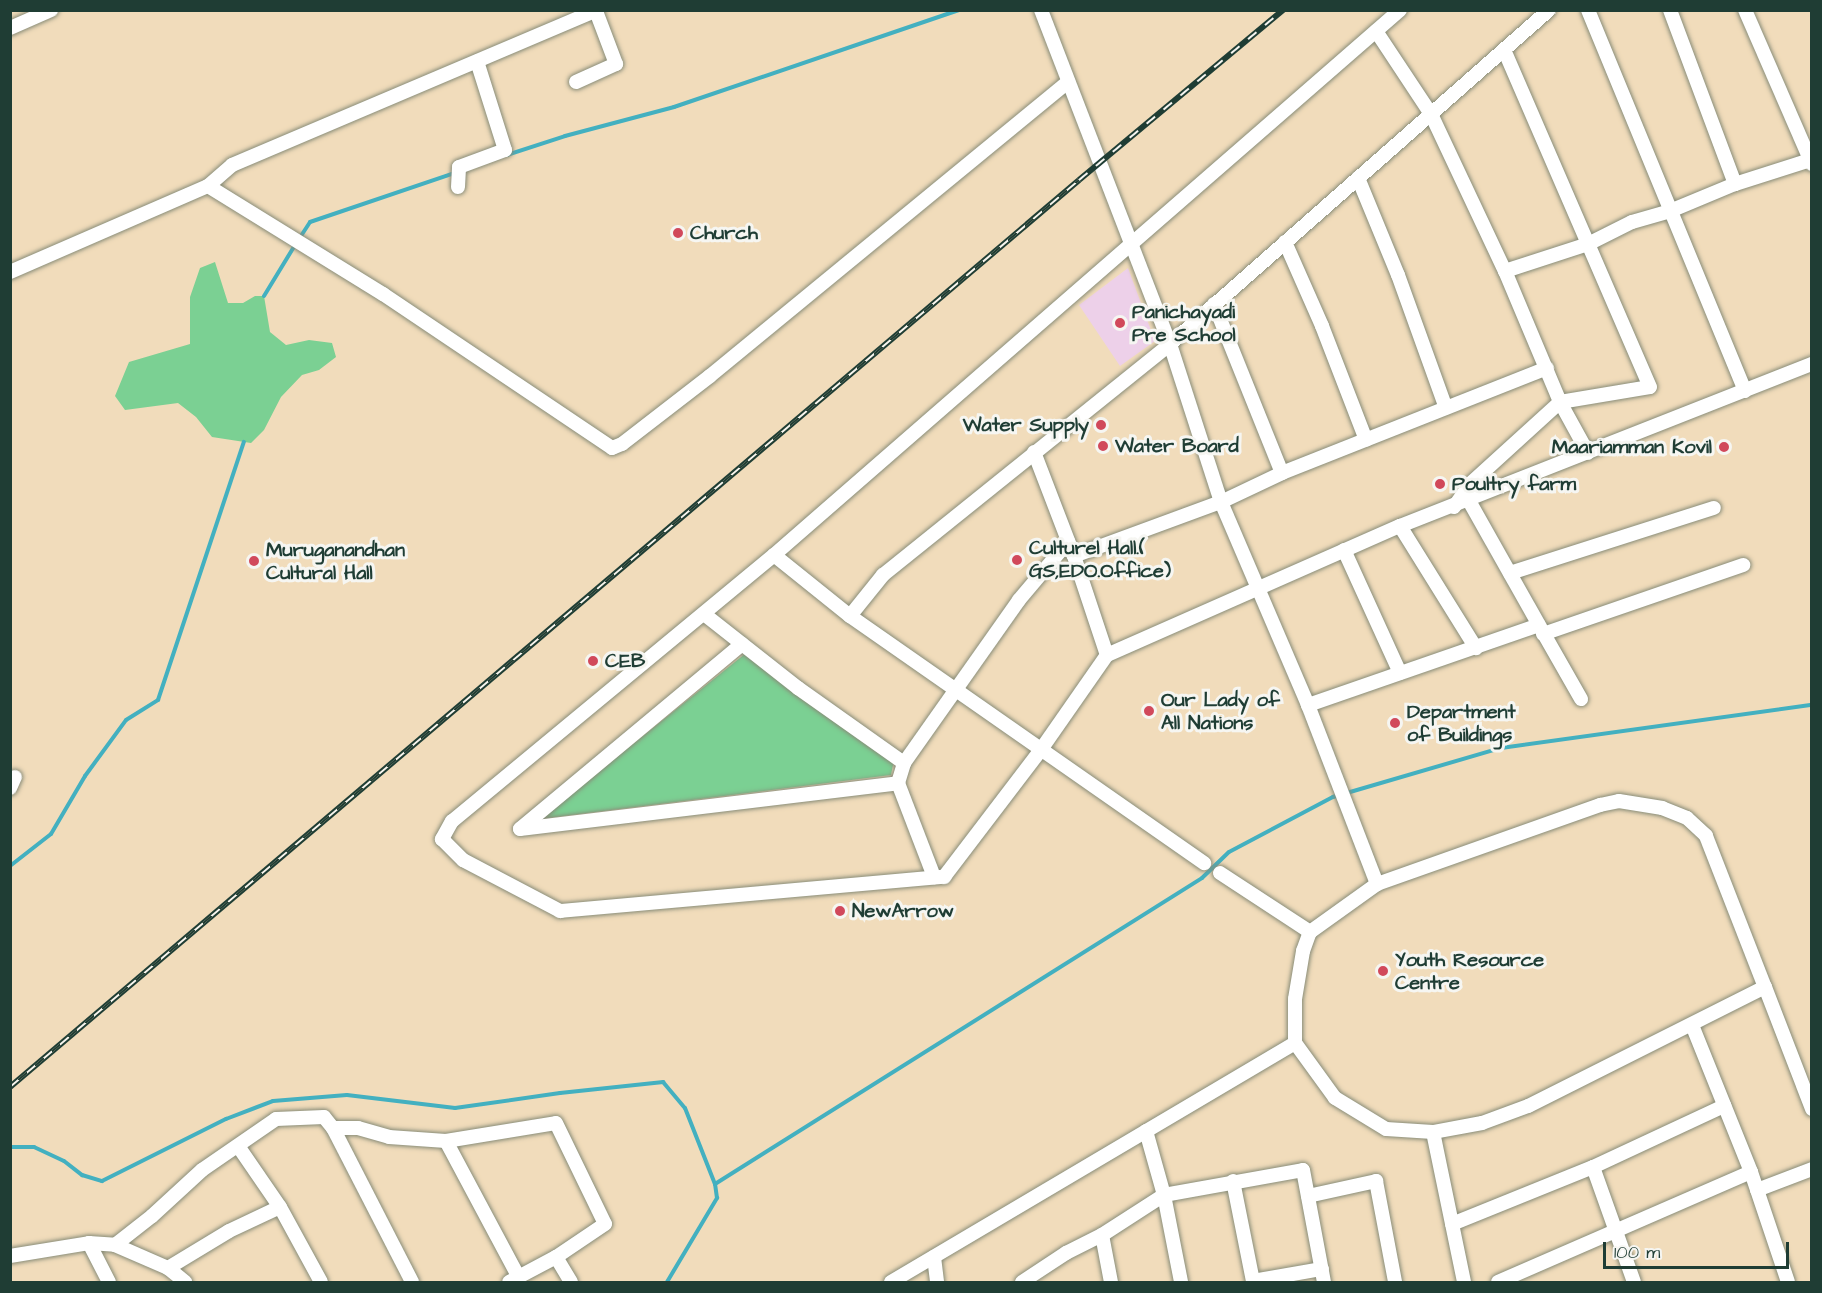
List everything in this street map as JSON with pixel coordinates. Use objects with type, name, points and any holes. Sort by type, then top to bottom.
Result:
[{"type":"street","points":[[10,28],[51,10]]},
{"type":"street","points":[[1041,10],[1102,162],[1170,344],[1221,502],[1308,705],[1377,884]]},
{"type":"street","points":[[1400,10],[774,555],[452,821],[442,839],[463,860],[560,911],[944,877],[1040,751],[1107,655],[1400,526],[1454,507],[1812,364]]},
{"type":"street","points":[[850,616],[883,575],[1170,344],[1549,10]]},
{"type":"street","points":[[1588,10],[1745,391]]},
{"type":"street","points":[[1670,10],[1734,184]]},
{"type":"street","points":[[1505,270],[1588,244],[1632,222],[1670,211],[1734,184],[1811,162],[1745,10]]},
{"type":"street","points":[[10,272],[208,186],[232,165],[597,11],[616,64],[576,82]]},
{"type":"street","points":[[1376,31],[1431,114],[1505,270],[1560,402],[1588,453]]},
{"type":"street","points":[[1454,507],[1470,484],[1560,402],[1650,387],[1504,50]]},
{"type":"street","points":[[458,187],[459,167],[505,150],[477,61]]},
{"type":"street","points":[[208,186],[383,294],[612,448],[622,444],[710,376],[1068,82]]},
{"type":"street","points":[[1358,178],[1398,275],[1446,408]]},
{"type":"street","points":[[1285,242],[1322,326],[1366,440]]},
{"type":"street","points":[[1214,304],[1282,473]]},
{"type":"street","points":[[1074,556],[1221,502],[1282,473],[1547,368]]},
{"type":"street","points":[[1034,452],[1074,556],[1107,655]]},
{"type":"street","points":[[1469,501],[1581,699]]},
{"type":"street","points":[[1510,573],[1714,508]]},
{"type":"street","points":[[1400,526],[1476,648]]},
{"type":"street","points":[[934,877],[898,783],[904,763],[1019,600],[1068,542]]},
{"type":"street","points":[[1344,550],[1400,673]]},
{"type":"street","points":[[774,555],[850,616],[1040,751],[1204,863]]},
{"type":"street","points":[[1308,705],[1476,648],[1743,565]]},
{"type":"street","points":[[704,614],[798,688],[904,763]]},
{"type":"street","points":[[742,644],[520,829],[898,783]]},
{"type":"street","points":[[1765,987],[1528,1106],[1482,1123],[1433,1132],[1386,1129],[1335,1098],[1295,1043],[1295,999],[1303,951],[1310,932],[1377,884],[1600,804],[1619,801],[1662,808],[1687,818],[1706,836],[1765,987],[1812,1109]]},
{"type":"street","points":[[1221,873],[1310,932]]},
{"type":"street","points":[[1692,1024],[1751,1172],[1788,1282]]},
{"type":"street","points":[[891,1282],[1295,1043]]},
{"type":"street","points":[[1452,1224],[1593,1167],[1724,1106]]},
{"type":"street","points":[[115,1245],[152,1216],[202,1170],[276,1119],[324,1117],[333,1128],[412,1282]]},
{"type":"street","points":[[333,1128],[358,1128],[389,1137],[446,1142],[556,1123],[604,1224],[556,1257],[514,1280],[446,1142]]},
{"type":"street","points":[[1146,1131],[1164,1195],[1181,1282]]},
{"type":"street","points":[[1433,1132],[1464,1282]]},
{"type":"street","points":[[238,1146],[280,1207],[321,1282]]},
{"type":"street","points":[[1593,1167],[1634,1282]]},
{"type":"street","points":[[1757,1190],[1812,1169]]},
{"type":"street","points":[[1031,1280],[1066,1253],[1102,1235],[1164,1195],[1233,1181],[1303,1170],[1323,1276],[1253,1281],[1233,1181]]},
{"type":"street","points":[[1498,1282],[1751,1172]]},
{"type":"street","points":[[1308,1196],[1376,1182],[1395,1282]]},
{"type":"street","points":[[168,1268],[229,1231],[280,1207]]},
{"type":"street","points":[[1102,1235],[1111,1282]]},
{"type":"street","points":[[89,1243],[109,1282]]},
{"type":"street","points":[[10,1256],[89,1243],[115,1245],[168,1268],[185,1282]]},
{"type":"street","points":[[556,1257],[571,1282]]},
{"type":"street","points":[[934,1257],[937,1282]]},
{"type":"shaded area","name":"Panichayadi Pre School","points":[[1128,268],[1155,341],[1120,366],[1079,305]]},
{"type":"green space","points":[[215,262],[228,303],[243,303],[255,296],[264,296],[270,332],[286,345],[309,340],[332,343],[336,357],[319,370],[302,375],[281,397],[264,430],[251,443],[212,437],[196,417],[178,403],[125,410],[115,396],[129,362],[190,344],[190,297],[200,268]]},
{"type":"green space","points":[[746,653],[894,760],[891,775],[540,819]]},
{"type":"waterway","points":[[507,155],[565,136],[674,107],[959,10]]},
{"type":"waterway","points":[[299,239],[310,222],[455,173]]},
{"type":"waterway","points":[[264,296],[295,245]]},
{"type":"waterway","points":[[10,866],[51,834],[85,776],[126,720],[158,700],[244,442]]},
{"type":"waterway","points":[[10,1147],[34,1147],[64,1161],[82,1175],[102,1181],[226,1119],[273,1101],[347,1095],[455,1108],[560,1093],[663,1082],[685,1108],[715,1184],[1202,878],[1229,852],[1333,797],[1501,748],[1812,705]]},
{"type":"waterway","points":[[667,1282],[717,1198],[715,1184]]},
{"type":"railway","points":[[10,1087],[1079,180],[1283,10]]},
{"type":"place","name":"Church","points":[[678,233]]},
{"type":"place","name":"Panichayadi Pre School","points":[[1120,323]]},
{"type":"place","name":"Water Supply","points":[[1101,425]]},
{"type":"place","name":"Water Board","points":[[1103,446]]},
{"type":"place","name":"Maariamman Kovil","points":[[1724,447]]},
{"type":"place","name":"Poultry farm","points":[[1440,484]]},
{"type":"place","name":"Culturel Hall.( GS,EDO.Office)","points":[[1017,560]]},
{"type":"place","name":"Muruganandhan Cultural Hall","points":[[254,561]]},
{"type":"place","name":"CEB","points":[[593,661]]},
{"type":"place","name":"Our Lady of All Nations","points":[[1149,711]]},
{"type":"place","name":"Department of Buildings","points":[[1395,723]]},
{"type":"place","name":"NewArrow","points":[[840,911]]},
{"type":"place","name":"Youth Resource Centre","points":[[1383,971]]}]
